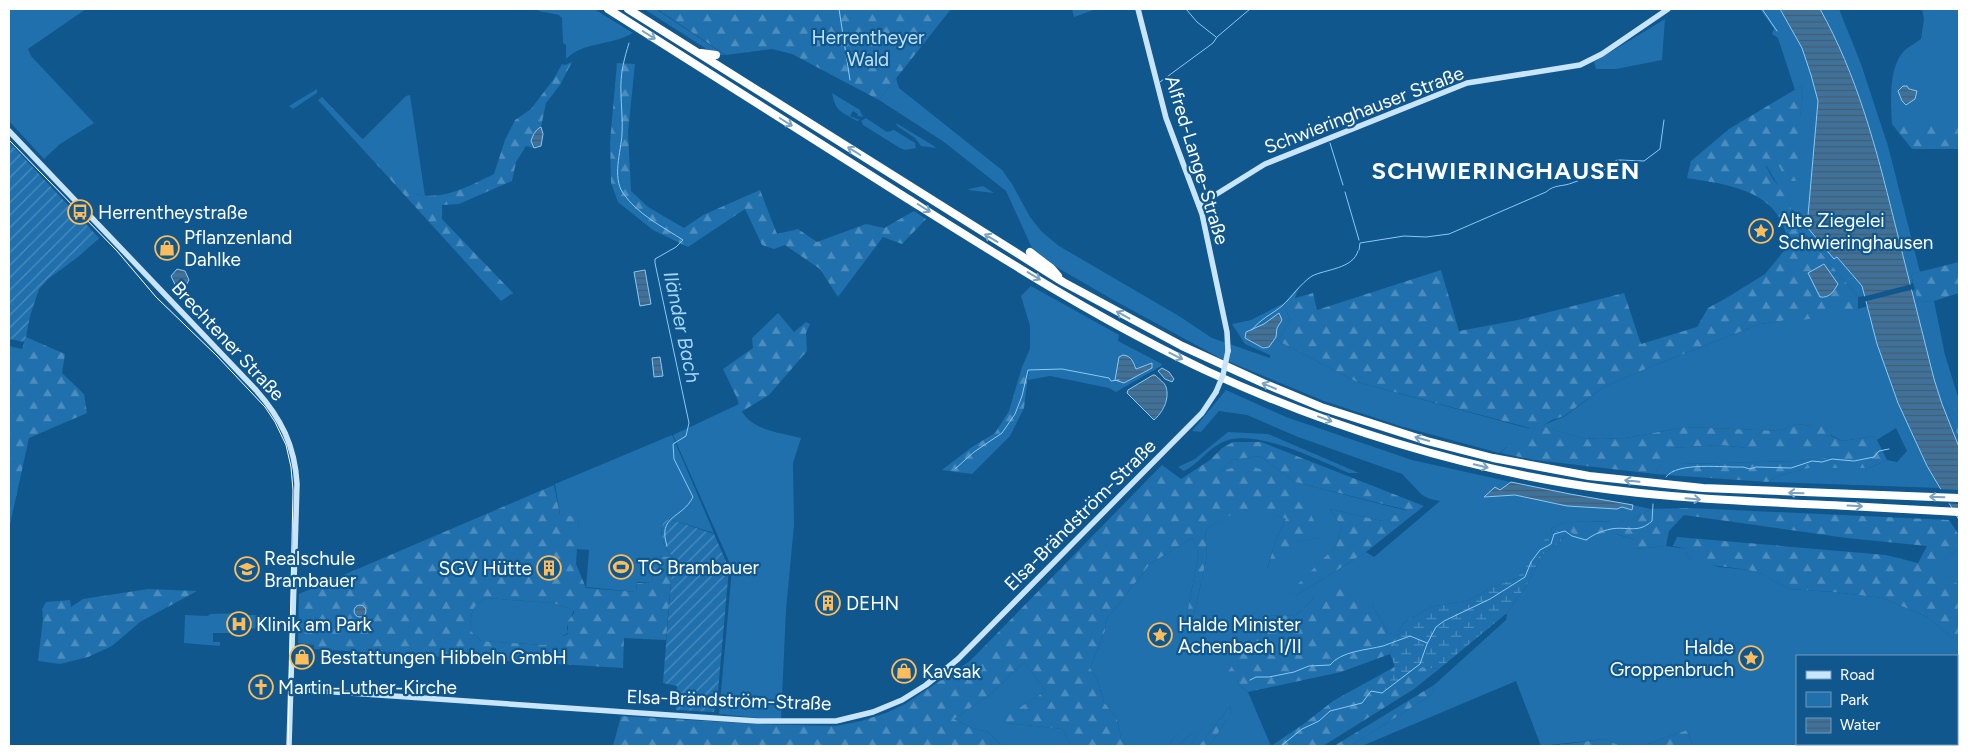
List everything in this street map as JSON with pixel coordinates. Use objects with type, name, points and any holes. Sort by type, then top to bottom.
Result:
[{"type":"highway","points":[[608,9],[938,218],[1054,289],[1174,355],[1292,407],[1352,429],[1431,453],[1572,484],[1696,499],[1959,512]]},
{"type":"highway","points":[[628,9],[1063,282],[1156,334],[1263,383],[1358,420],[1457,449],[1562,471],[1681,487],[1959,498]]},
{"type":"highway","points":[[696,52],[716,55]]},
{"type":"highway","points":[[1030,252],[1051,268],[1063,282]]},
{"type":"street","name":"Alfred-Lange-Straße","points":[[1138,9],[1166,118],[1199,205],[1226,325],[1228,351],[1223,375],[1216,392]]},
{"type":"street","name":"Schwieringhauser Straße","points":[[1199,205],[1270,162],[1467,84],[1580,64],[1602,54],[1668,9]]},
{"type":"street","name":"Brechtener Straße","points":[[9,130],[256,390],[281,424],[293,452],[297,484],[290,746]]},
{"type":"street","name":"Elsa-Brändström-Straße","points":[[291,689],[757,721],[836,720],[873,712],[902,700],[926,685],[958,659],[1202,413],[1216,392]]},
{"type":"green space","points":[[9,9],[86,9],[28,49],[31,56],[94,123],[60,144],[44,159],[9,121]]},
{"type":"green space","points":[[538,9],[594,9],[633,33],[616,40],[581,49],[566,59],[562,18],[559,15],[539,11]]},
{"type":"green space","points":[[644,9],[656,9],[725,55],[716,55]]},
{"type":"green space","name":"Herrentheyer Wald","points":[[657,9],[951,9],[879,100],[792,54],[772,49],[726,55]]},
{"type":"green space","points":[[1072,9],[1096,9],[1074,17]]},
{"type":"green space","points":[[1760,9],[1780,9],[1802,48],[1818,101],[1807,227],[1834,259],[1836,256],[1862,286],[1864,296],[1858,297],[1801,229],[1792,209],[1766,165],[1778,165],[1781,170],[1800,154],[1800,116],[1803,94],[1801,86],[1795,90],[1778,38],[1772,34],[1774,29]]},
{"type":"green space","points":[[1820,9],[1839,9],[1861,64],[1888,146],[1920,272],[1911,274],[1913,283],[1910,283],[1884,177],[1863,108],[1837,41]]},
{"type":"green space","points":[[1922,9],[1959,9],[1959,124],[1892,124],[1892,86],[1895,66],[1904,51],[1921,39],[1924,19]]},
{"type":"green space","points":[[1665,19],[1662,60],[1616,69],[1596,69],[1594,62]]},
{"type":"green space","points":[[572,62],[560,85],[546,103],[541,127],[537,130],[531,141],[534,148],[526,146],[516,162],[512,181],[459,204],[442,205],[442,219],[513,293],[501,301],[318,100],[322,97],[415,194],[436,196],[456,191],[494,174],[505,140],[515,120],[531,109],[553,80],[562,64],[565,65]]},
{"type":"green space","points":[[617,63],[635,64],[628,132],[631,191],[648,207],[684,228],[703,215],[760,190],[777,234],[798,229],[817,242],[866,224],[884,228],[914,211],[926,219],[902,244],[883,237],[838,297],[820,269],[785,245],[774,249],[762,245],[745,209],[688,247],[653,230],[618,202],[611,183],[610,142]]},
{"type":"green space","points":[[896,78],[899,88],[1002,170],[1030,217],[1041,231],[1059,246],[1179,316],[1212,338],[1270,358],[1270,355],[1245,344],[1232,324],[1251,320],[1284,303],[1290,320],[1278,341],[1357,382],[1531,429],[1499,453],[1400,426],[1324,401],[1220,358],[1117,302],[1058,268],[1032,248],[1006,191],[944,142],[879,100]]},
{"type":"green space","points":[[1801,86],[1803,94],[1800,117],[1801,179],[1788,181],[1781,177],[1781,170],[1778,165],[1766,166],[1773,179],[1783,191],[1801,229],[1858,297],[1858,309],[1793,322],[1787,320],[1760,324],[1604,387],[1564,416],[1542,426],[1581,438],[1626,438],[1685,427],[1780,431],[1796,424],[1812,426],[1823,415],[1831,436],[1843,441],[1875,436],[1887,460],[1869,468],[1809,468],[1778,476],[1768,482],[1667,475],[1681,464],[1798,461],[1835,457],[1838,448],[1748,448],[1721,445],[1671,448],[1655,474],[1535,460],[1500,453],[1530,428],[1357,382],[1278,341],[1290,320],[1284,303],[1299,286],[1295,298],[1313,293],[1317,310],[1441,270],[1459,331],[1518,320],[1624,293],[1641,344],[1697,327],[1708,308],[1765,274],[1788,246],[1784,228],[1776,213],[1765,202],[1737,188],[1687,178],[1691,161],[1729,129]]},
{"type":"green space","points":[[317,89],[317,93],[293,109],[289,106]]},
{"type":"green space","points":[[832,93],[860,110],[863,117],[857,116],[858,114],[853,111],[850,116],[860,120],[857,121],[843,113],[837,108]]},
{"type":"green space","points":[[410,95],[425,196],[415,194],[407,188],[362,140],[406,96]]},
{"type":"green space","points":[[866,118],[887,132],[894,130],[915,143],[916,148],[905,150],[900,148],[863,125],[861,121]]},
{"type":"green space","points":[[896,123],[936,148],[921,146],[915,138],[897,126]]},
{"type":"green space","points":[[1892,124],[1959,124],[1959,149],[1912,149]]},
{"type":"green space","points":[[9,142],[99,238],[78,257],[48,279],[39,289],[30,316],[25,342],[9,339]]},
{"type":"green space","points":[[983,186],[994,193],[968,190],[969,189]]},
{"type":"green space","points":[[1959,262],[1959,293],[1934,301],[1918,302],[1911,274]]},
{"type":"green space","points":[[1031,286],[1119,335],[1118,341],[1162,364],[1161,366],[1116,392],[1109,388],[1050,376],[1028,380],[1029,367],[1022,367],[1030,349],[1030,326],[1021,296]]},
{"type":"green space","points":[[1915,289],[1918,302],[1934,301],[1945,355],[1959,400],[1959,421],[1944,401],[1959,439],[1959,447],[1932,371],[1912,292]]},
{"type":"green space","points":[[1867,306],[1897,399],[1939,488],[1768,482],[1778,476],[1809,468],[1869,468],[1887,460],[1897,462],[1907,451],[1896,428],[1877,440],[1875,436],[1843,441],[1812,426],[1796,424],[1780,431],[1685,427],[1626,438],[1600,439],[1581,438],[1541,426],[1565,416],[1604,387],[1760,324]]},
{"type":"green space","points":[[778,313],[794,332],[806,322],[810,324],[806,333],[807,351],[769,395],[741,412],[737,398],[723,369],[753,348],[752,338]]},
{"type":"green space","points":[[26,337],[65,354],[62,373],[84,394],[87,413],[29,438],[9,529],[9,346],[22,349]]},
{"type":"green space","points":[[1022,367],[1029,367],[1024,408],[1010,436],[972,474],[942,470],[972,447],[995,433],[1009,411]]},
{"type":"green space","points":[[1226,390],[1286,417],[1412,460],[1511,482],[1500,490],[1485,496],[1515,495],[1567,506],[1617,509],[1622,507],[1632,509],[1633,505],[1651,509],[1630,521],[1565,522],[1552,528],[1551,533],[1517,578],[1490,588],[1470,600],[1431,607],[1403,623],[1398,635],[1388,633],[1372,604],[1314,598],[1296,615],[1265,616],[1260,638],[1237,679],[1239,685],[1248,692],[1271,746],[1210,746],[1231,712],[1230,706],[1199,746],[1190,746],[1200,730],[1186,738],[1179,746],[1168,746],[1177,734],[1154,746],[1125,746],[1121,738],[1117,719],[1104,702],[1097,679],[1090,668],[1105,631],[1106,621],[1150,564],[1192,538],[1199,553],[1186,619],[1193,618],[1207,556],[1205,530],[1235,511],[1262,509],[1286,519],[1276,539],[1267,569],[1297,542],[1320,537],[1220,472],[1232,460],[1260,456],[1295,482],[1408,511],[1382,521],[1330,509],[1342,527],[1336,546],[1291,592],[1297,595],[1366,552],[1374,557],[1440,501],[1422,495],[1402,474],[1298,437],[1247,415],[1219,411],[1201,432],[1192,431]]},
{"type":"green space","points":[[1949,398],[1957,412],[1959,439],[1944,401]]},
{"type":"green space","points":[[739,404],[743,413],[756,425],[801,438],[793,463],[794,525],[786,610],[781,719],[719,714],[732,568],[673,435]]},
{"type":"green space","points":[[1228,432],[1268,434],[1359,473],[1349,473],[1303,453],[1250,439],[1234,439],[1221,443],[1184,471],[1178,467],[1195,459]]},
{"type":"green space","points":[[672,435],[714,533],[669,519],[663,522],[662,536],[667,550],[673,557],[654,556],[652,583],[637,582],[636,592],[586,587],[589,550],[576,549],[579,518],[560,515],[555,484]]},
{"type":"green space","points":[[1233,442],[1261,442],[1424,506],[1366,552],[1297,595],[1290,592],[1336,546],[1342,527],[1330,509],[1382,521],[1407,510],[1295,482],[1260,456],[1232,460],[1221,471],[1246,464],[1271,473],[1309,510],[1321,537],[1297,542],[1294,550],[1267,570],[1276,539],[1286,519],[1262,511],[1244,511],[1226,517],[1205,530],[1207,556],[1193,618],[1186,619],[1199,553],[1192,538],[1150,564],[1106,621],[1105,631],[1090,668],[1097,679],[1104,702],[1117,719],[1121,738],[1125,746],[1070,746],[1063,729],[1006,723],[1001,719],[1046,691],[1024,662],[992,693],[954,719],[969,727],[988,732],[1002,746],[613,746],[621,716],[757,724],[836,726],[861,721],[886,713],[905,704],[970,661],[1162,465],[1181,479]]},
{"type":"green space","points":[[1721,445],[1748,448],[1839,448],[1835,457],[1798,461],[1682,464],[1667,475],[1655,474],[1670,448]]},
{"type":"green space","points":[[554,485],[560,515],[579,517],[576,564],[586,588],[636,592],[637,583],[652,583],[654,556],[673,557],[666,640],[624,638],[623,668],[314,649],[314,645],[298,643],[299,594]],"holes":[[[486,598],[553,603],[574,610],[574,613],[568,621],[568,634],[563,636],[550,634],[544,638],[547,643],[545,645],[481,641],[471,631],[472,612],[477,604]]]},
{"type":"green space","points":[[1689,508],[1949,520],[1959,535],[1959,550],[1935,567],[1959,585],[1959,643],[1927,617],[1883,598],[1789,589],[1762,574],[1749,570],[1696,563],[1686,553],[1687,549],[1673,546],[1677,537],[1886,555],[1918,563],[1927,546],[1847,538],[1684,515],[1669,531],[1666,546],[1634,549],[1638,541],[1611,533],[1592,537],[1585,542],[1569,531],[1560,542],[1558,531],[1551,533],[1552,528],[1565,522],[1630,521],[1651,509]]},
{"type":"green space","points":[[669,519],[714,534],[729,568],[718,691],[714,712],[676,710],[677,686],[663,683],[673,557],[664,545],[661,532],[663,522]]},
{"type":"green space","points":[[1558,531],[1560,542],[1542,555],[1528,583],[1507,613],[1439,669],[1422,667],[1385,692],[1385,687],[1395,672],[1390,654],[1403,623],[1431,607],[1470,600],[1490,588],[1517,578],[1545,539],[1551,533]]},
{"type":"green space","points":[[1569,531],[1594,535],[1609,532],[1639,541],[1635,549],[1666,546],[1688,549],[1686,553],[1690,559],[1719,567],[1749,570],[1762,574],[1789,589],[1883,598],[1927,617],[1959,643],[1959,678],[1958,655],[1796,655],[1796,745],[1833,746],[1693,746],[1687,730],[1642,746],[1621,746],[1604,739],[1541,746],[1516,681],[1362,746],[1350,746],[1433,694],[1434,685],[1506,620],[1507,613],[1528,583],[1542,555],[1560,542]]},
{"type":"green space","points":[[1959,550],[1959,585],[1934,567]]},
{"type":"green space","points":[[1344,584],[1372,604],[1388,633],[1398,635],[1390,654],[1341,672],[1248,692],[1239,685],[1237,679],[1228,672],[1248,641],[1260,638],[1265,616],[1296,615],[1314,598]]},
{"type":"green space","points":[[148,589],[197,591],[140,622],[112,646],[88,657],[60,664],[38,661],[43,619],[42,609],[46,602],[70,600],[71,607],[83,599]]},
{"type":"green space","points":[[486,598],[553,603],[574,610],[567,627],[568,633],[545,645],[481,641],[471,631],[471,616],[477,604]]},
{"type":"green space","points":[[246,613],[246,615],[262,615],[262,620],[259,620],[258,625],[262,625],[263,622],[263,629],[246,628],[246,621],[232,620],[231,633],[213,633],[213,642],[220,642],[220,646],[184,643],[185,615],[207,616],[211,614]]},
{"type":"green space","points":[[1024,662],[1046,691],[1002,719],[1006,723],[1063,729],[1070,746],[1002,746],[988,732],[969,727],[954,719],[992,693]]},
{"type":"green space","points":[[1396,666],[1396,672],[1385,687],[1422,667],[1439,669],[1414,689],[1323,746],[1271,746],[1333,701]]},
{"type":"green space","points":[[1959,678],[1959,725],[1958,725]]},
{"type":"green space","points":[[1434,685],[1433,694],[1350,746],[1334,746]]},
{"type":"green space","points":[[1230,706],[1231,712],[1210,746],[1199,746]]},
{"type":"green space","points":[[1201,729],[1190,746],[1179,746],[1186,738]]},
{"type":"green space","points":[[1687,730],[1693,746],[1642,746]]},
{"type":"green space","points":[[1174,733],[1177,734],[1168,746],[1154,746]]},
{"type":"green space","points":[[1604,739],[1621,746],[1551,746]]},
{"type":"green space","points":[[1834,745],[1901,745],[1899,746]]},
{"type":"water","points":[[1780,9],[1820,9],[1845,60],[1855,86],[1880,166],[1934,379],[1959,447],[1959,520],[1927,466],[1898,403],[1877,344],[1862,286],[1837,257],[1834,259],[1807,227],[1818,101],[1802,48]]},
{"type":"water","points":[[1903,86],[1917,91],[1915,99],[1906,105],[1898,91]]},
{"type":"water","points":[[541,127],[543,134],[541,146],[534,148],[531,141],[534,133]]},
{"type":"water","points":[[1824,264],[1838,284],[1829,295],[1820,297],[1808,273]]},
{"type":"water","points":[[177,269],[185,271],[189,280],[185,287],[178,291],[171,276]]},
{"type":"water","points":[[645,270],[651,304],[640,306],[634,272]]},
{"type":"water","points":[[1279,313],[1282,320],[1277,328],[1276,337],[1269,347],[1263,348],[1245,338],[1246,332],[1264,324]]},
{"type":"water","points":[[1123,355],[1130,358],[1136,369],[1152,363],[1152,368],[1124,383],[1115,380],[1119,357]]},
{"type":"water","points":[[660,357],[663,376],[654,377],[652,358]]},
{"type":"water","points":[[1162,368],[1169,372],[1174,379],[1172,382],[1165,379],[1158,371]]},
{"type":"water","points":[[1153,375],[1164,384],[1167,392],[1164,406],[1154,420],[1127,393],[1128,390]]},
{"type":"water","points":[[1511,482],[1633,505],[1632,510],[1622,507],[1617,509],[1567,506],[1515,495],[1484,497],[1495,487],[1500,490]]},
{"type":"water","points":[[360,605],[366,611],[360,617],[354,611]]},
{"type":"pier","points":[[1912,284],[1914,289],[1863,302],[1862,297]]},
{"type":"pier","points":[[1937,489],[1959,490],[1959,504],[1945,503]]},
{"type":"waterway","points":[[839,9],[850,80]]},
{"type":"waterway","points":[[1186,9],[1197,22],[1216,37]]},
{"type":"waterway","points":[[1160,82],[1213,43],[1217,37],[1250,9]]},
{"type":"waterway","points":[[1762,9],[1777,31]]},
{"type":"waterway","name":"Iländer Bach","points":[[629,43],[621,79],[622,129],[618,180],[623,193],[635,207],[683,240],[676,247],[655,259],[689,423],[686,436],[673,444],[674,459],[693,497],[683,510],[672,518],[665,528],[667,546]]},
{"type":"waterway","points":[[1619,160],[1644,161],[1660,149],[1664,120]]},
{"type":"waterway","points":[[1330,143],[1343,185]]},
{"type":"waterway","points":[[1359,250],[1360,243],[1404,236],[1426,237],[1449,234],[1552,188],[1598,174],[1617,160]]},
{"type":"waterway","points":[[1345,192],[1359,240]]},
{"type":"waterway","points":[[1252,330],[1262,320],[1282,306],[1312,276],[1351,262],[1358,251]]},
{"type":"waterway","points":[[955,469],[974,452],[1002,433],[1015,414],[1022,396],[1028,370],[1062,369],[1109,378],[1111,381],[1119,380]]},
{"type":"waterway","points":[[1666,477],[1672,472],[1690,467],[1791,468],[1812,461],[1822,462],[1832,459],[1854,461],[1874,457],[1879,451],[1889,449]]},
{"type":"waterway","points":[[1281,746],[1302,729],[1319,721],[1330,711],[1362,703],[1371,691],[1382,693],[1420,664],[1427,644],[1436,627],[1444,621],[1490,599],[1525,577],[1531,562],[1540,550],[1551,544],[1554,534],[1565,531],[1572,536],[1586,540],[1598,533],[1611,529],[1642,527],[1652,521],[1653,504]]},
{"type":"waterway","points":[[1250,680],[1256,677],[1269,677],[1294,672],[1309,666],[1330,665],[1347,654],[1383,646],[1410,636],[1427,643]]},
{"type":"tram line","points":[[9,140],[117,251],[156,297],[216,355],[265,407],[286,445],[291,467],[293,490],[288,746]]},
{"type":"place","name":"Herrentheystraße","points":[[80,212]]},
{"type":"place","name":"Alte Ziegelei Schwieringhausen","points":[[1761,231]]},
{"type":"place","name":"Pflanzenland Dahlke","points":[[167,248]]},
{"type":"place","name":"TC Brambauer","points":[[621,567]]},
{"type":"place","name":"SGV Hütte","points":[[549,568]]},
{"type":"place","name":"Realschule Brambauer","points":[[247,569]]},
{"type":"place","name":"DEHN","points":[[828,603]]},
{"type":"place","name":"Klinik am Park","points":[[239,624]]},
{"type":"place","name":"Halde Minister Achenbach I/II","points":[[1160,635]]},
{"type":"place","name":"Bestattungen Hibbeln GmbH","points":[[302,657]]},
{"type":"place","name":"Halde Groppenbruch","points":[[1751,658]]},
{"type":"place","name":"Kavsak","points":[[904,671]]},
{"type":"place","name":"Martin-Luther-Kirche","points":[[261,687]]},
{"type":"district","name":"SCHWIERINGHAUSEN","points":[[1506,170]]}]
